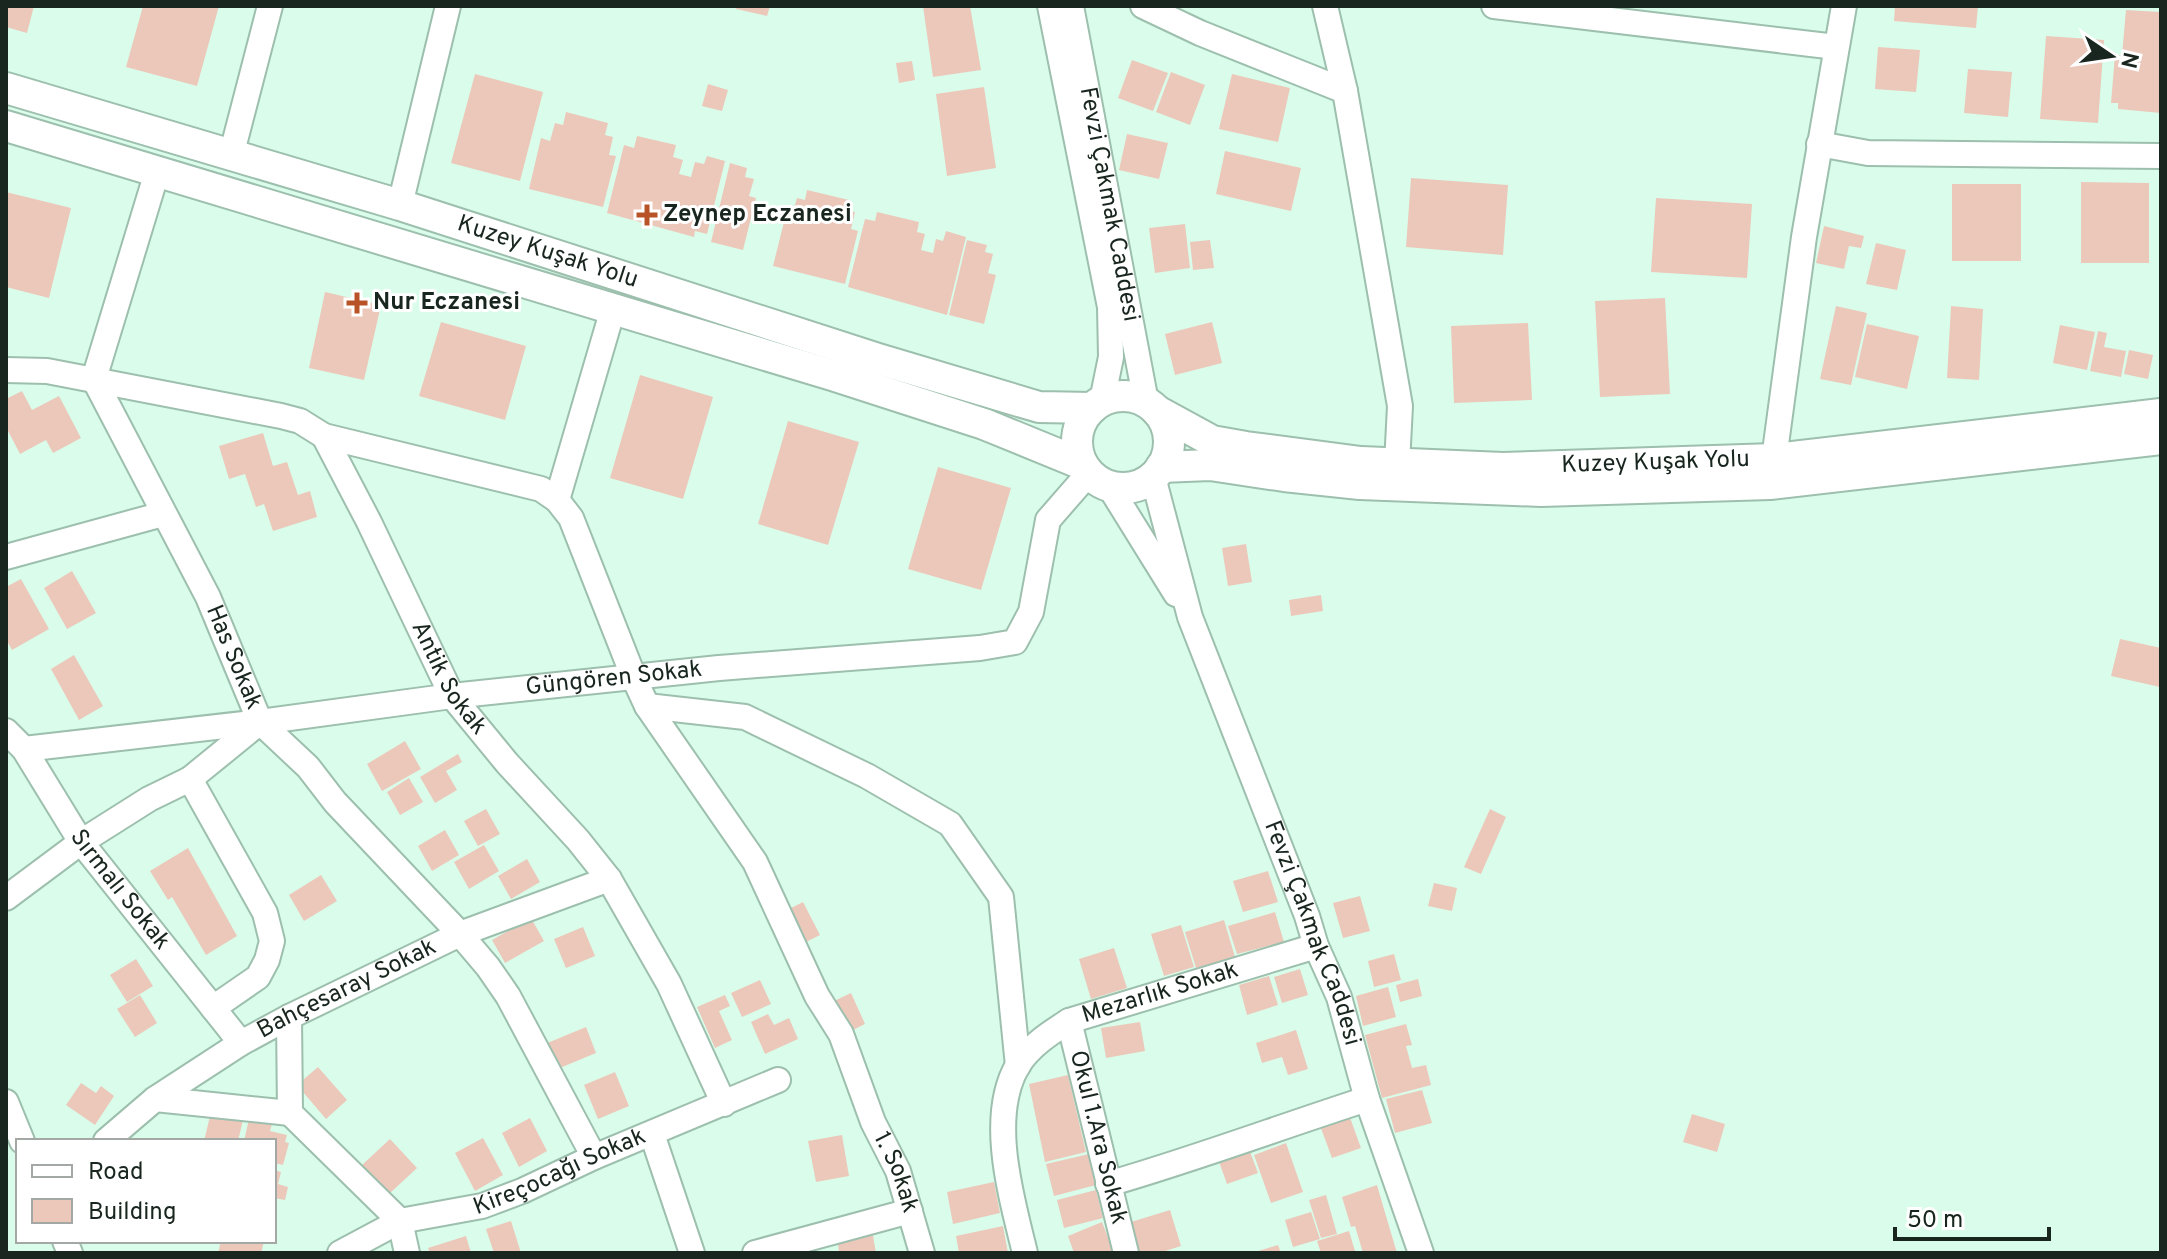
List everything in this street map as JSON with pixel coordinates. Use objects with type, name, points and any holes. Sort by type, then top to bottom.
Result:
[{"type":"main road","name":"Kuzey Kuşak Yolu","points":[[6,88],[400,205],[878,359],[1039,407],[1097,404]]},
{"type":"main road","name":"Kuzey Kuşak Yolu","points":[[6,126],[969,419],[1093,474]]},
{"type":"main road","points":[[1117,396],[1132,397],[1152,407],[1165,424],[1168,439],[1167,453],[1157,472],[1132,487],[1093,474],[1077,445],[1080,425],[1097,404],[1117,396]]},
{"type":"main road","name":"Kuzey Kuşak Yolu","points":[[1152,407],[1212,441],[1361,462],[1503,468],[1772,471],[2161,414]]},
{"type":"main road","name":"Kuzey Kuşak Yolu","points":[[1157,472],[1210,465],[1360,484],[1541,491],[2161,439]]},
{"type":"street","points":[[231,156],[270,6]]},
{"type":"street","points":[[400,205],[448,6]]},
{"type":"street","points":[[1050,6],[1110,307],[1111,357],[1097,404]]},
{"type":"street","name":"Fevzi Çakmak Caddesi","points":[[1071,6],[1152,407]]},
{"type":"street","points":[[1143,6],[1200,33],[1345,91]]},
{"type":"street","points":[[1325,6],[1345,91],[1400,406],[1397,464]]},
{"type":"street","points":[[1494,6],[1836,47]]},
{"type":"street","points":[[1772,471],[1819,144],[1844,6]]},
{"type":"street","points":[[1819,144],[1868,153],[2161,156]]},
{"type":"street","points":[[94,379],[157,172]]},
{"type":"street","points":[[6,370],[47,371],[281,416],[300,421],[324,436],[541,489],[557,500],[613,309]]},
{"type":"street","name":"Has Sokak","points":[[94,379],[208,597],[260,722],[308,767],[335,802],[460,934],[508,996],[594,1157]]},
{"type":"street","name":"Antik Sokak","points":[[324,436],[452,696],[609,879],[669,984],[724,1104]]},
{"type":"street","points":[[1157,472],[1190,617]]},
{"type":"street","points":[[1093,474],[1190,617]]},
{"type":"street","name":"Güngören Sokak","points":[[24,749],[452,696],[840,657],[980,648],[1015,642],[1031,612],[1048,520],[1093,474]]},
{"type":"street","name":"1. Sokak","points":[[557,500],[571,518],[647,706],[755,862],[817,996],[841,1034],[862,1095],[898,1171],[922,1253]]},
{"type":"street","points":[[6,557],[163,514]]},
{"type":"street","name":"Fevzi Çakmak Caddesi","points":[[1190,617],[1316,946],[1339,997],[1367,1099],[1421,1253]]},
{"type":"street","points":[[647,706],[745,717],[867,776],[950,824],[1001,897],[1018,1066],[1002,1114],[1012,1197],[1025,1253]]},
{"type":"street","points":[[6,898],[81,842],[149,799],[190,779],[260,722]]},
{"type":"street","name":"Sırmalı Sokak","points":[[6,731],[24,749],[81,842],[241,1043]]},
{"type":"street","points":[[190,779],[265,913],[272,941],[258,977],[213,1008]]},
{"type":"street","name":"Bahçesaray Sokak","points":[[108,1139],[155,1099],[241,1043],[289,1017],[460,934],[609,879]]},
{"type":"street","name":"Mezarlık Sokak","points":[[1018,1066],[1041,1039],[1069,1021],[1316,946]]},
{"type":"street","points":[[289,1017],[290,1113]]},
{"type":"street","name":"Okul 1.Ara Sokak","points":[[1069,1021],[1126,1253]]},
{"type":"street","name":"Kireçocağı Sokak","points":[[340,1253],[400,1221],[482,1206],[522,1191],[594,1157],[778,1080]]},
{"type":"street","points":[[155,1099],[290,1113],[400,1221],[407,1253]]},
{"type":"street","points":[[1108,1184],[1192,1160],[1367,1099]]},
{"type":"street","points":[[6,1102],[21,1139]]},
{"type":"street","points":[[652,1134],[692,1253]]},
{"type":"street","points":[[755,1253],[910,1211]]},
{"type":"building","points":[[6,6],[34,6],[27,33],[6,27]]},
{"type":"building","points":[[143,6],[219,6],[197,86],[126,67]]},
{"type":"building","points":[[737,6],[770,6],[767,16],[736,9]]},
{"type":"building","points":[[923,6],[970,6],[981,70],[933,77]]},
{"type":"building","points":[[1895,6],[1978,6],[1976,28],[1894,21]]},
{"type":"building","points":[[2126,10],[2161,12],[2161,113],[2118,109],[2118,103],[2111,103],[2115,55],[2122,55]]},
{"type":"building","points":[[2046,36],[2104,40],[2098,123],[2040,119]]},
{"type":"building","points":[[1878,47],[1920,50],[1916,92],[1875,89]]},
{"type":"building","points":[[1132,60],[1168,73],[1153,111],[1118,98]]},
{"type":"building","points":[[912,61],[915,80],[899,83],[896,63]]},
{"type":"building","points":[[1968,69],[2012,72],[2008,117],[1964,113]]},
{"type":"building","points":[[1171,72],[1205,85],[1190,125],[1156,112]]},
{"type":"building","points":[[475,74],[543,92],[520,181],[451,163]]},
{"type":"building","points":[[1232,74],[1290,88],[1278,142],[1219,129]]},
{"type":"building","points":[[708,84],[728,90],[722,111],[702,106]]},
{"type":"building","points":[[984,87],[996,168],[947,176],[936,94]]},
{"type":"building","points":[[566,112],[608,123],[605,135],[613,137],[609,155],[616,156],[603,207],[529,189],[541,138],[550,141],[555,123],[563,125]]},
{"type":"building","points":[[1127,134],[1168,143],[1159,179],[1119,170]]},
{"type":"building","points":[[637,136],[676,145],[673,157],[683,160],[679,174],[691,177],[695,162],[704,164],[707,156],[725,161],[707,234],[695,231],[694,237],[607,213],[624,145],[634,148]]},
{"type":"building","points":[[1225,151],[1301,168],[1291,211],[1216,194]]},
{"type":"building","points":[[730,163],[747,168],[745,177],[754,179],[749,196],[756,198],[743,250],[711,242]]},
{"type":"building","points":[[1411,178],[1508,185],[1503,255],[1406,247]]},
{"type":"building","points":[[2081,182],[2149,183],[2149,263],[2081,263]]},
{"type":"building","points":[[1952,184],[2021,184],[2021,261],[1952,261]]},
{"type":"building","points":[[807,190],[849,200],[847,210],[855,212],[851,229],[858,231],[845,284],[773,266],[786,214],[792,215],[797,198],[805,200]]},
{"type":"building","points":[[6,192],[71,208],[49,298],[6,287]]},
{"type":"building","points":[[1656,198],[1752,204],[1747,278],[1651,272]]},
{"type":"building","points":[[877,212],[919,222],[917,232],[925,234],[921,250],[933,253],[936,239],[943,241],[946,231],[966,237],[947,315],[848,287],[865,219],[875,221]]},
{"type":"building","points":[[1185,224],[1190,268],[1155,273],[1149,228]]},
{"type":"building","points":[[1824,226],[1864,236],[1861,248],[1849,246],[1844,269],[1816,263]]},
{"type":"building","points":[[967,240],[987,245],[985,252],[993,254],[988,273],[996,275],[984,324],[949,315]]},
{"type":"building","points":[[1210,240],[1214,268],[1193,270],[1190,242]]},
{"type":"building","points":[[1876,243],[1906,250],[1897,290],[1866,284]]},
{"type":"building","points":[[325,292],[381,305],[364,380],[309,368]]},
{"type":"building","points":[[1665,298],[1670,394],[1600,397],[1595,301]]},
{"type":"building","points":[[1836,306],[1867,313],[1851,385],[1820,379]]},
{"type":"building","points":[[1951,306],[1983,309],[1979,380],[1947,378]]},
{"type":"building","points":[[441,322],[526,346],[505,420],[419,396]]},
{"type":"building","points":[[1212,322],[1222,363],[1175,375],[1165,334]]},
{"type":"building","points":[[1528,323],[1532,400],[1454,403],[1451,326]]},
{"type":"building","points":[[1867,324],[1919,336],[1907,389],[1855,377]]},
{"type":"building","points":[[2060,325],[2095,332],[2087,370],[2053,363]]},
{"type":"building","points":[[2098,331],[2107,333],[2104,347],[2126,351],[2121,377],[2090,371]]},
{"type":"building","points":[[2129,350],[2153,355],[2148,379],[2124,374]]},
{"type":"building","points":[[640,375],[713,397],[683,499],[610,478]]},
{"type":"building","points":[[22,391],[32,410],[59,396],[81,438],[53,453],[46,440],[20,454],[6,427],[6,399]]},
{"type":"building","points":[[788,421],[859,442],[828,545],[758,524]]},
{"type":"building","points":[[263,433],[273,466],[287,462],[298,495],[310,491],[317,517],[273,531],[264,504],[256,507],[245,474],[229,479],[219,446]]},
{"type":"building","points":[[938,467],[1011,488],[981,590],[908,569]]},
{"type":"building","points":[[1246,544],[1252,582],[1228,586],[1222,548]]},
{"type":"building","points":[[72,571],[96,613],[67,629],[44,588]]},
{"type":"building","points":[[21,579],[49,629],[12,650],[6,639],[6,587]]},
{"type":"building","points":[[1321,595],[1323,611],[1291,616],[1289,600]]},
{"type":"building","points":[[2120,639],[2161,648],[2160,687],[2111,676]]},
{"type":"building","points":[[74,655],[103,706],[79,720],[51,669]]},
{"type":"building","points":[[405,741],[421,769],[382,791],[367,764]]},
{"type":"building","points":[[458,754],[462,762],[446,771],[457,790],[435,803],[420,777]]},
{"type":"building","points":[[409,778],[423,802],[400,815],[387,792]]},
{"type":"building","points":[[486,809],[500,834],[478,846],[464,821]]},
{"type":"building","points":[[1490,809],[1506,817],[1481,874],[1464,867]]},
{"type":"building","points":[[445,830],[459,855],[432,871],[418,846]]},
{"type":"building","points":[[484,845],[499,871],[469,889],[454,862]]},
{"type":"building","points":[[188,848],[237,936],[206,955],[172,897],[168,900],[150,871]]},
{"type":"building","points":[[527,859],[540,882],[511,899],[498,876]]},
{"type":"building","points":[[1268,871],[1278,902],[1243,912],[1233,881]]},
{"type":"building","points":[[321,875],[337,901],[304,921],[289,895]]},
{"type":"building","points":[[1434,883],[1457,888],[1452,911],[1428,906]]},
{"type":"building","points":[[1360,896],[1370,931],[1343,938],[1333,903]]},
{"type":"building","points":[[803,902],[820,935],[800,945],[783,912]]},
{"type":"building","points":[[1275,912],[1284,942],[1237,954],[1228,926]]},
{"type":"building","points":[[531,918],[544,941],[505,963],[492,940]]},
{"type":"building","points":[[1224,920],[1235,957],[1196,968],[1185,932]]},
{"type":"building","points":[[1181,925],[1194,967],[1164,976],[1151,934]]},
{"type":"building","points":[[583,927],[595,956],[566,968],[554,939]]},
{"type":"building","points":[[1114,948],[1127,988],[1091,999],[1079,959]]},
{"type":"building","points":[[1394,954],[1401,980],[1374,987],[1368,961]]},
{"type":"building","points":[[136,959],[153,986],[127,1002],[110,975]]},
{"type":"building","points":[[1300,969],[1308,995],[1282,1003],[1274,977]]},
{"type":"building","points":[[1269,976],[1278,1005],[1247,1015],[1239,985]]},
{"type":"building","points":[[1418,979],[1422,996],[1400,1002],[1396,985]]},
{"type":"building","points":[[760,980],[771,1004],[742,1017],[731,993]]},
{"type":"building","points":[[1388,987],[1396,1017],[1363,1026],[1356,996]]},
{"type":"building","points":[[851,993],[865,1024],[847,1033],[832,1002]]},
{"type":"building","points":[[140,995],[157,1023],[135,1037],[117,1009]]},
{"type":"building","points":[[725,995],[730,1006],[719,1011],[732,1040],[715,1048],[697,1007]]},
{"type":"building","points":[[768,1014],[774,1025],[789,1018],[798,1039],[765,1054],[751,1022]]},
{"type":"building","points":[[1140,1022],[1145,1051],[1106,1058],[1101,1028]]},
{"type":"building","points":[[1406,1024],[1412,1045],[1406,1046],[1412,1068],[1426,1065],[1431,1085],[1382,1098],[1365,1035]]},
{"type":"building","points":[[586,1027],[596,1053],[555,1070],[545,1044]]},
{"type":"building","points":[[1296,1030],[1308,1069],[1288,1075],[1282,1057],[1262,1063],[1256,1043]]},
{"type":"building","points":[[318,1067],[347,1100],[326,1119],[297,1085]]},
{"type":"building","points":[[615,1072],[629,1106],[598,1119],[584,1085]]},
{"type":"building","points":[[1068,1075],[1086,1152],[1045,1162],[1029,1084]]},
{"type":"building","points":[[81,1083],[96,1093],[101,1086],[114,1096],[95,1125],[66,1105]]},
{"type":"building","points":[[1422,1090],[1432,1123],[1395,1133],[1386,1099]]},
{"type":"building","points":[[211,1112],[243,1120],[238,1139],[204,1139]]},
{"type":"building","points":[[1348,1112],[1361,1148],[1332,1158],[1319,1123]]},
{"type":"building","points":[[1692,1114],[1725,1124],[1717,1152],[1683,1142]]},
{"type":"building","points":[[530,1118],[547,1151],[519,1167],[502,1133]]},
{"type":"building","points":[[249,1119],[272,1124],[270,1131],[287,1135],[285,1142],[289,1143],[283,1165],[276,1163],[276,1139],[244,1139]]},
{"type":"building","points":[[842,1135],[849,1176],[816,1182],[808,1141]]},
{"type":"building","points":[[483,1138],[503,1175],[475,1191],[455,1153]]},
{"type":"building","points":[[390,1139],[417,1168],[389,1194],[362,1165]]},
{"type":"building","points":[[1286,1143],[1303,1192],[1271,1203],[1254,1155]]},
{"type":"building","points":[[1249,1149],[1258,1173],[1227,1184],[1218,1159]]},
{"type":"building","points":[[1089,1154],[1096,1185],[1054,1196],[1046,1164]]},
{"type":"building","points":[[276,1171],[281,1172],[278,1184],[288,1187],[285,1200],[276,1198]]},
{"type":"building","points":[[994,1182],[1000,1213],[953,1224],[947,1192]]},
{"type":"building","points":[[1377,1185],[1397,1253],[1363,1253],[1342,1197]]},
{"type":"building","points":[[1096,1190],[1103,1218],[1064,1228],[1057,1200]]},
{"type":"building","points":[[1326,1195],[1337,1234],[1321,1238],[1309,1200]]},
{"type":"building","points":[[1170,1210],[1181,1246],[1159,1253],[1140,1253],[1131,1222]]},
{"type":"building","points":[[1311,1212],[1320,1239],[1293,1247],[1285,1220]]},
{"type":"building","points":[[511,1221],[521,1253],[494,1253],[486,1229]]},
{"type":"building","points":[[1102,1222],[1114,1253],[1074,1253],[1068,1236]]},
{"type":"building","points":[[1003,1226],[1008,1253],[959,1253],[956,1236]]},
{"type":"building","points":[[872,1230],[876,1253],[839,1253],[837,1235]]},
{"type":"building","points":[[1349,1231],[1355,1251],[1321,1253],[1317,1241]]},
{"type":"building","points":[[466,1236],[471,1253],[430,1253],[428,1248]]},
{"type":"building","points":[[220,1243],[264,1243],[261,1253],[218,1253]]},
{"type":"building","points":[[1278,1245],[1281,1253],[1255,1253],[1255,1252]]},
{"type":"place","name":"Zeynep Eczanesi","points":[[647,215]]},
{"type":"place","name":"Nur Eczanesi","points":[[357,303]]}]
